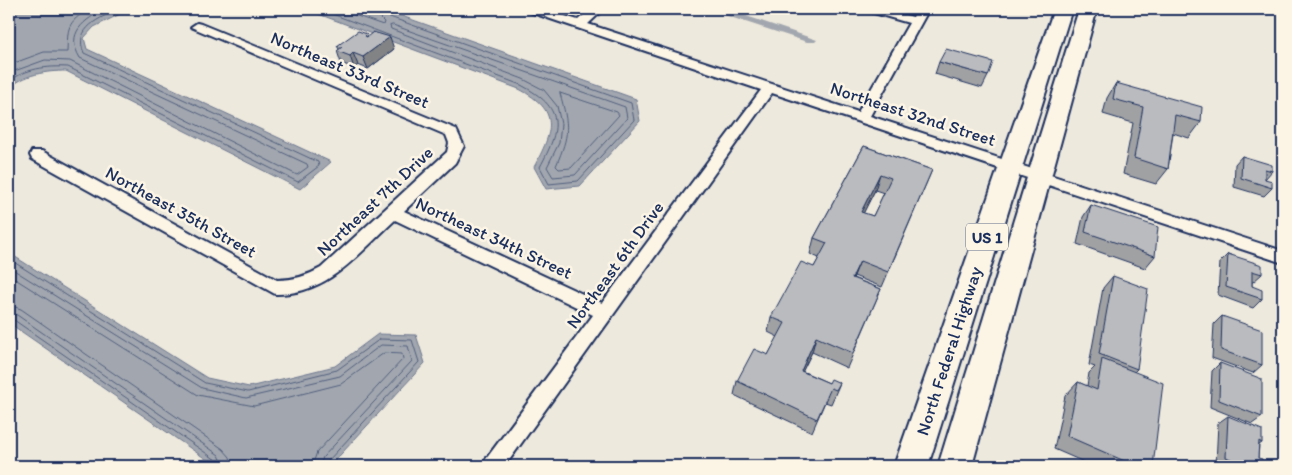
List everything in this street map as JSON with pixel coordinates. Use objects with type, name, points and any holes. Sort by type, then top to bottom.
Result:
[{"type":"main road","name":"North Federal Highway","points":[[911,466],[1063,9]]},
{"type":"main road","name":"North Federal Highway","points":[[955,466],[1088,9]]},
{"type":"street","name":"Northeast 32nd Street","points":[[531,9],[1283,257]]},
{"type":"street","points":[[580,25],[598,9]]},
{"type":"street","points":[[870,9],[916,21]]},
{"type":"street","points":[[862,118],[923,9]]},
{"type":"street","name":"Northeast 33rd Street","points":[[197,27],[451,132],[457,140]]},
{"type":"street","name":"Northeast 6th Drive","points":[[493,466],[770,87]]},
{"type":"street","name":"Northeast 7th Drive","points":[[311,283],[327,273],[450,159],[457,150],[457,140]]},
{"type":"street","name":"Northeast 35th Street","points":[[37,155],[275,287],[292,288],[311,283]]},
{"type":"street","name":"Northeast 34th Street","points":[[393,212],[605,313]]},
{"type":"water","points":[[9,9],[130,9],[94,27],[84,38],[87,49],[331,162],[300,189],[66,71],[43,73],[28,77],[9,89]]},
{"type":"water","points":[[305,9],[382,9],[636,99],[640,121],[580,186],[546,189],[534,167],[546,143],[549,123],[542,105],[532,97],[519,89]]},
{"type":"water","points":[[9,253],[207,378],[249,387],[335,366],[378,334],[416,335],[425,363],[330,466],[216,466],[9,323]]},
{"type":"building","points":[[358,31],[367,34],[365,36],[367,37],[373,32],[390,37],[363,57],[353,53],[350,56],[337,51],[342,47],[337,46]]},
{"type":"building","points":[[946,49],[993,62],[988,76],[939,62]]},
{"type":"building","points":[[1116,83],[1202,107],[1201,122],[1175,115],[1168,169],[1134,158],[1143,107],[1113,99]]},
{"type":"building","points":[[864,146],[932,170],[888,272],[860,261],[852,278],[881,289],[853,353],[816,337],[801,371],[829,383],[831,379],[840,383],[836,390],[831,388],[817,419],[737,381],[754,349],[768,355],[785,323],[771,317],[801,262],[814,267],[827,243],[814,238]],"holes":[[[880,174],[891,178],[873,216],[861,212]]]},
{"type":"building","points":[[1242,156],[1272,165],[1272,171],[1265,169],[1265,179],[1272,181],[1272,188],[1241,178]]},
{"type":"building","points":[[1091,205],[1158,227],[1155,256],[1085,232]]},
{"type":"building","points":[[1228,254],[1262,265],[1262,274],[1252,271],[1252,286],[1262,290],[1262,299],[1226,287]]},
{"type":"building","points":[[1113,276],[1148,289],[1137,369],[1099,354]]},
{"type":"building","points":[[1222,316],[1262,330],[1262,365],[1221,350]]},
{"type":"building","points":[[1102,359],[1163,383],[1153,466],[1136,466],[1067,436],[1078,382],[1097,390]]},
{"type":"building","points":[[1220,363],[1262,379],[1262,417],[1219,400]]},
{"type":"building","points":[[1228,416],[1262,430],[1262,443],[1259,441],[1258,458],[1262,459],[1262,466],[1247,466],[1226,457]]},
{"type":"waterway","points":[[716,9],[811,40]]}]
